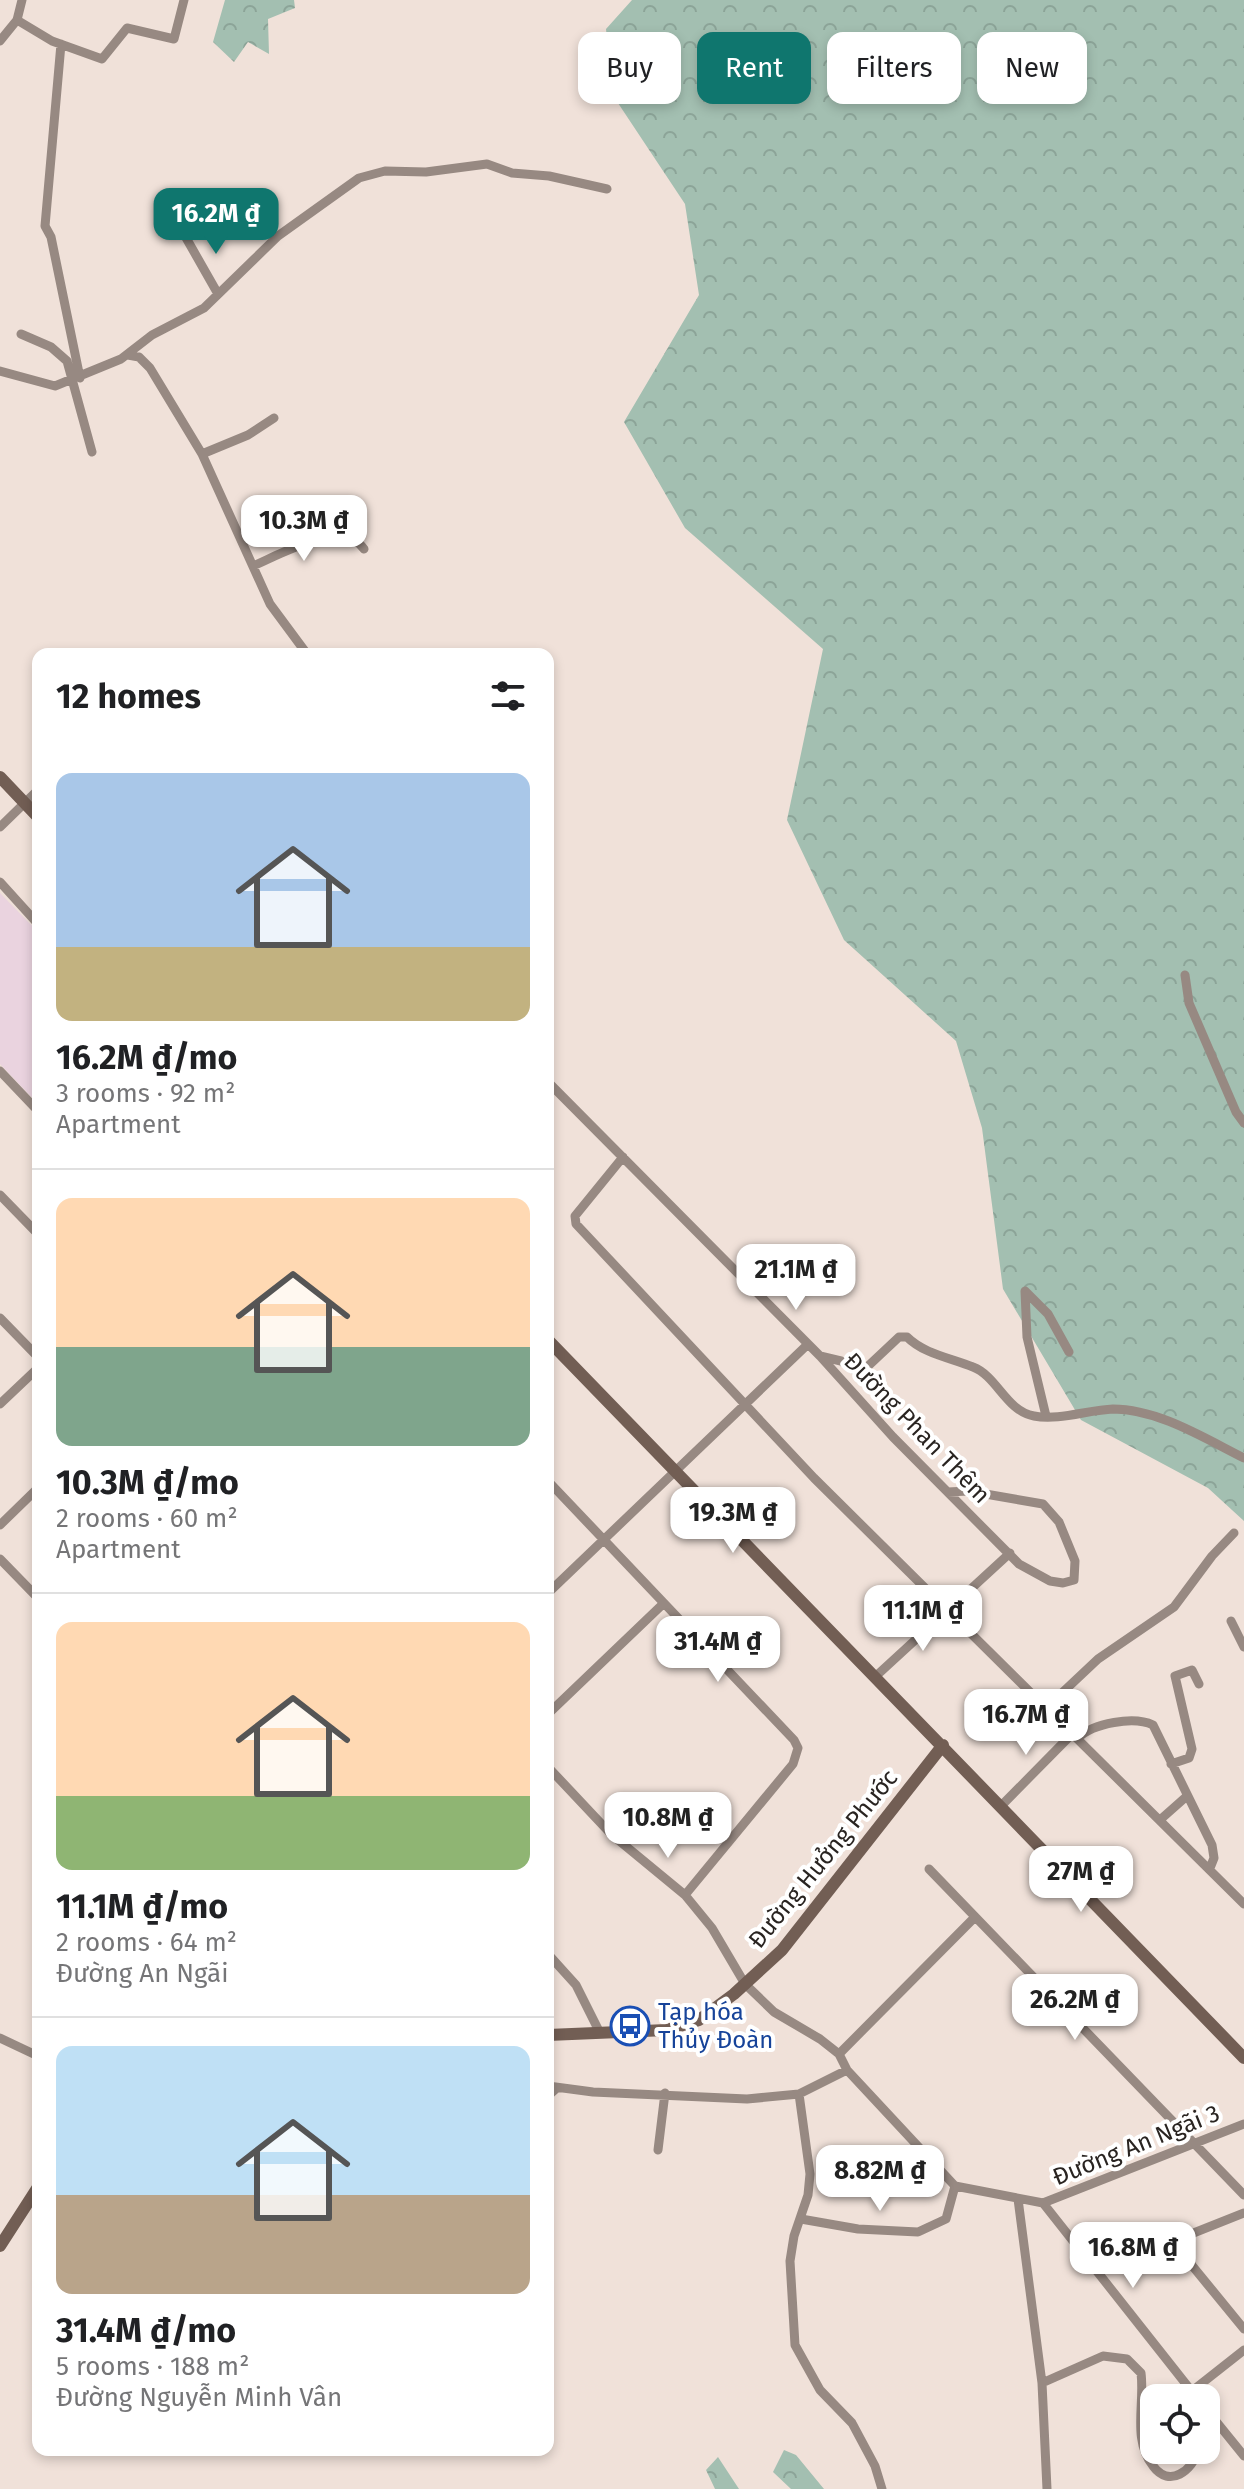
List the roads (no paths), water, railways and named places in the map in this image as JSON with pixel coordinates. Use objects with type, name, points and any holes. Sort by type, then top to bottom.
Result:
[{"type":"main road","points":[[0,777],[32,811]]},
{"type":"main road","points":[[554,1346],[1244,2058]]},
{"type":"main road","name":"Đường Hưởng Phước","points":[[554,2035],[667,2030],[699,2020],[782,1950],[943,1745]]},
{"type":"main road","points":[[0,2246],[32,2196]]},
{"type":"street","points":[[0,41],[17,20],[22,0]]},
{"type":"street","points":[[17,20],[61,44],[102,59],[127,28],[174,39],[184,0]]},
{"type":"street","points":[[61,44],[45,226],[51,237],[92,452]]},
{"type":"street","points":[[0,371],[55,386],[128,355],[152,335],[204,308],[278,236],[319,209],[347,184],[385,171],[426,172],[487,164],[512,173],[549,176],[607,189]]},
{"type":"street","points":[[185,236],[218,294]]},
{"type":"street","points":[[21,334],[51,347],[67,361],[77,379]]},
{"type":"street","points":[[128,355],[139,357],[150,368],[202,454],[270,604],[303,648]]},
{"type":"street","points":[[202,454],[248,435],[274,418]]},
{"type":"street","points":[[253,566],[327,538],[355,538],[364,549]]},
{"type":"street","points":[[0,827],[32,796]]},
{"type":"street","points":[[0,882],[32,917]]},
{"type":"street","points":[[1185,975],[1189,1003],[1236,1112],[1244,1123]]},
{"type":"street","points":[[0,1071],[32,1105]]},
{"type":"street","name":"Đường Phan Thêm","points":[[554,1088],[806,1346],[820,1356],[871,1415],[1019,1564],[1050,1581],[1063,1583],[1074,1580],[1075,1561],[1053,1512],[1043,1504],[1019,1498],[948,1492]]},
{"type":"street","points":[[623,1157],[575,1216],[576,1224],[814,1478],[1239,1893],[1244,1904]]},
{"type":"street","points":[[0,1195],[32,1228]]},
{"type":"street","points":[[1046,1416],[1027,1337],[1025,1291],[1048,1314],[1069,1352]]},
{"type":"street","points":[[0,1318],[32,1351]]},
{"type":"street","points":[[820,1356],[841,1361],[856,1371],[866,1368],[899,1337],[907,1337],[915,1345],[947,1360],[976,1368],[1021,1412],[1046,1416],[1115,1409],[1156,1415],[1244,1458]]},
{"type":"street","points":[[554,1587],[674,1469],[806,1346]]},
{"type":"street","points":[[0,1404],[32,1374]]},
{"type":"street","points":[[554,1487],[794,1740],[798,1752],[793,1764],[685,1895]]},
{"type":"street","points":[[0,1525],[32,1494]]},
{"type":"street","points":[[1047,1707],[1098,1659],[1174,1607],[1212,1556],[1234,1533]]},
{"type":"street","points":[[876,1676],[1010,1553]]},
{"type":"street","points":[[0,1559],[32,1592]]},
{"type":"street","points":[[554,1708],[664,1603]]},
{"type":"street","points":[[1231,1621],[1244,1647]]},
{"type":"street","points":[[1171,1764],[1189,1758],[1192,1749],[1175,1676],[1192,1671],[1199,1684]]},
{"type":"street","points":[[1002,1805],[1076,1735],[1097,1726],[1147,1722],[1155,1728],[1212,1845],[1214,1858],[1210,1868]]},
{"type":"street","points":[[554,1773],[611,1834],[685,1895],[712,1928],[745,1984],[774,2012],[839,2054],[847,2070],[955,2186],[946,2219],[918,2232],[858,2229],[801,2219]]},
{"type":"street","points":[[1161,1819],[1187,1796]]},
{"type":"street","points":[[929,1869],[1244,2195]]},
{"type":"street","points":[[839,2054],[974,1918]]},
{"type":"street","points":[[554,1961],[576,1985],[600,2033]]},
{"type":"street","points":[[0,2038],[32,2053]]},
{"type":"street","points":[[554,2087],[747,2099],[799,2094],[847,2070]]},
{"type":"street","points":[[658,2150],[665,2093]]},
{"type":"street","points":[[799,2094],[810,2174],[790,2261],[795,2345],[807,2371],[824,2395],[852,2423],[875,2466],[882,2489]]},
{"type":"street","name":"Đường An Ngãi 3","points":[[955,2186],[1043,2203],[1244,2124]]},
{"type":"street","points":[[1018,2199],[1042,2383],[1047,2489]]},
{"type":"street","points":[[1043,2203],[1185,2384]]},
{"type":"street","points":[[1098,2271],[1244,2213]]},
{"type":"street","points":[[1172,2241],[1244,2329]]},
{"type":"street","points":[[1206,2384],[1244,2350]]},
{"type":"street","points":[[1042,2383],[1103,2356],[1127,2359],[1141,2373],[1141,2384]]},
{"type":"street","points":[[1220,2427],[1244,2456]]},
{"type":"street","points":[[1152,2464],[1164,2476],[1181,2475],[1193,2464]]},
{"type":"place","name":"Tạp hóa Thủy Đoàn","points":[[630,2026]]}]
